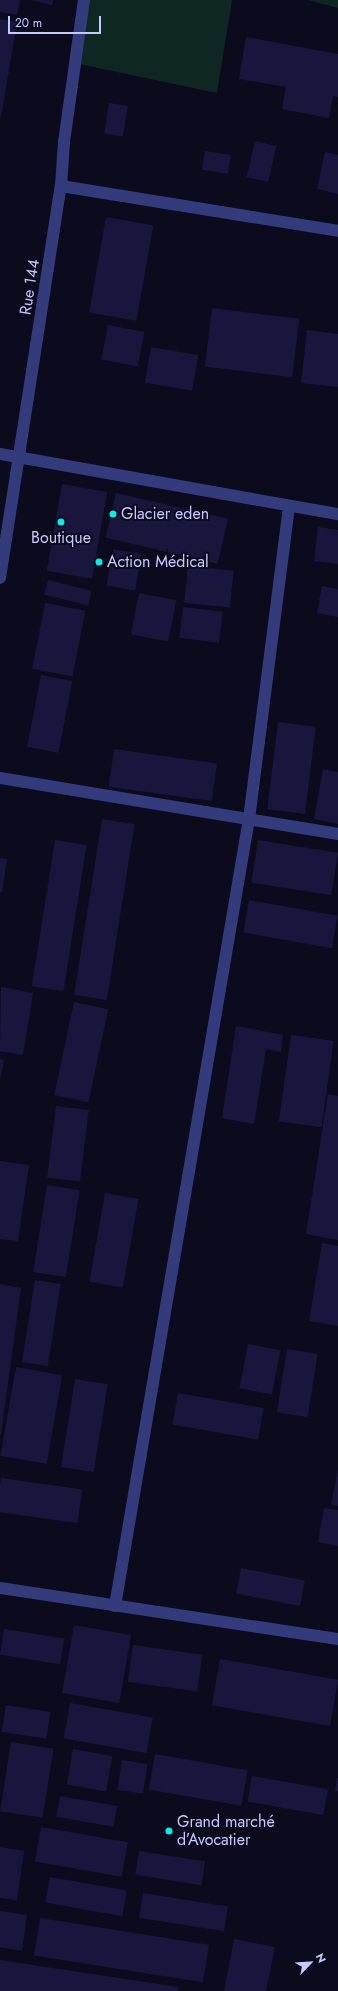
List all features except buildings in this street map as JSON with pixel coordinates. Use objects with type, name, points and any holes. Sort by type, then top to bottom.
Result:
[{"type":"street","name":"Rue 144","points":[[0,578],[61,186],[64,142],[84,0]]},
{"type":"street","points":[[61,186],[338,231]]},
{"type":"street","points":[[0,454],[289,507],[338,514]]},
{"type":"street","points":[[115,1606],[249,818],[289,507]]},
{"type":"street","points":[[0,778],[249,818],[338,834]]},
{"type":"street","points":[[0,1588],[338,1639]]},
{"type":"green space","points":[[79,0],[232,0],[217,93],[79,64]]},
{"type":"green space","points":[[308,0],[338,0],[338,8]]},
{"type":"place","name":"Glacier eden","points":[[113,514]]},
{"type":"place","name":"Boutique","points":[[61,522]]},
{"type":"place","name":"Action Médical","points":[[99,562]]},
{"type":"place","name":"Grand marché d’Avocatier","points":[[169,1831]]}]
